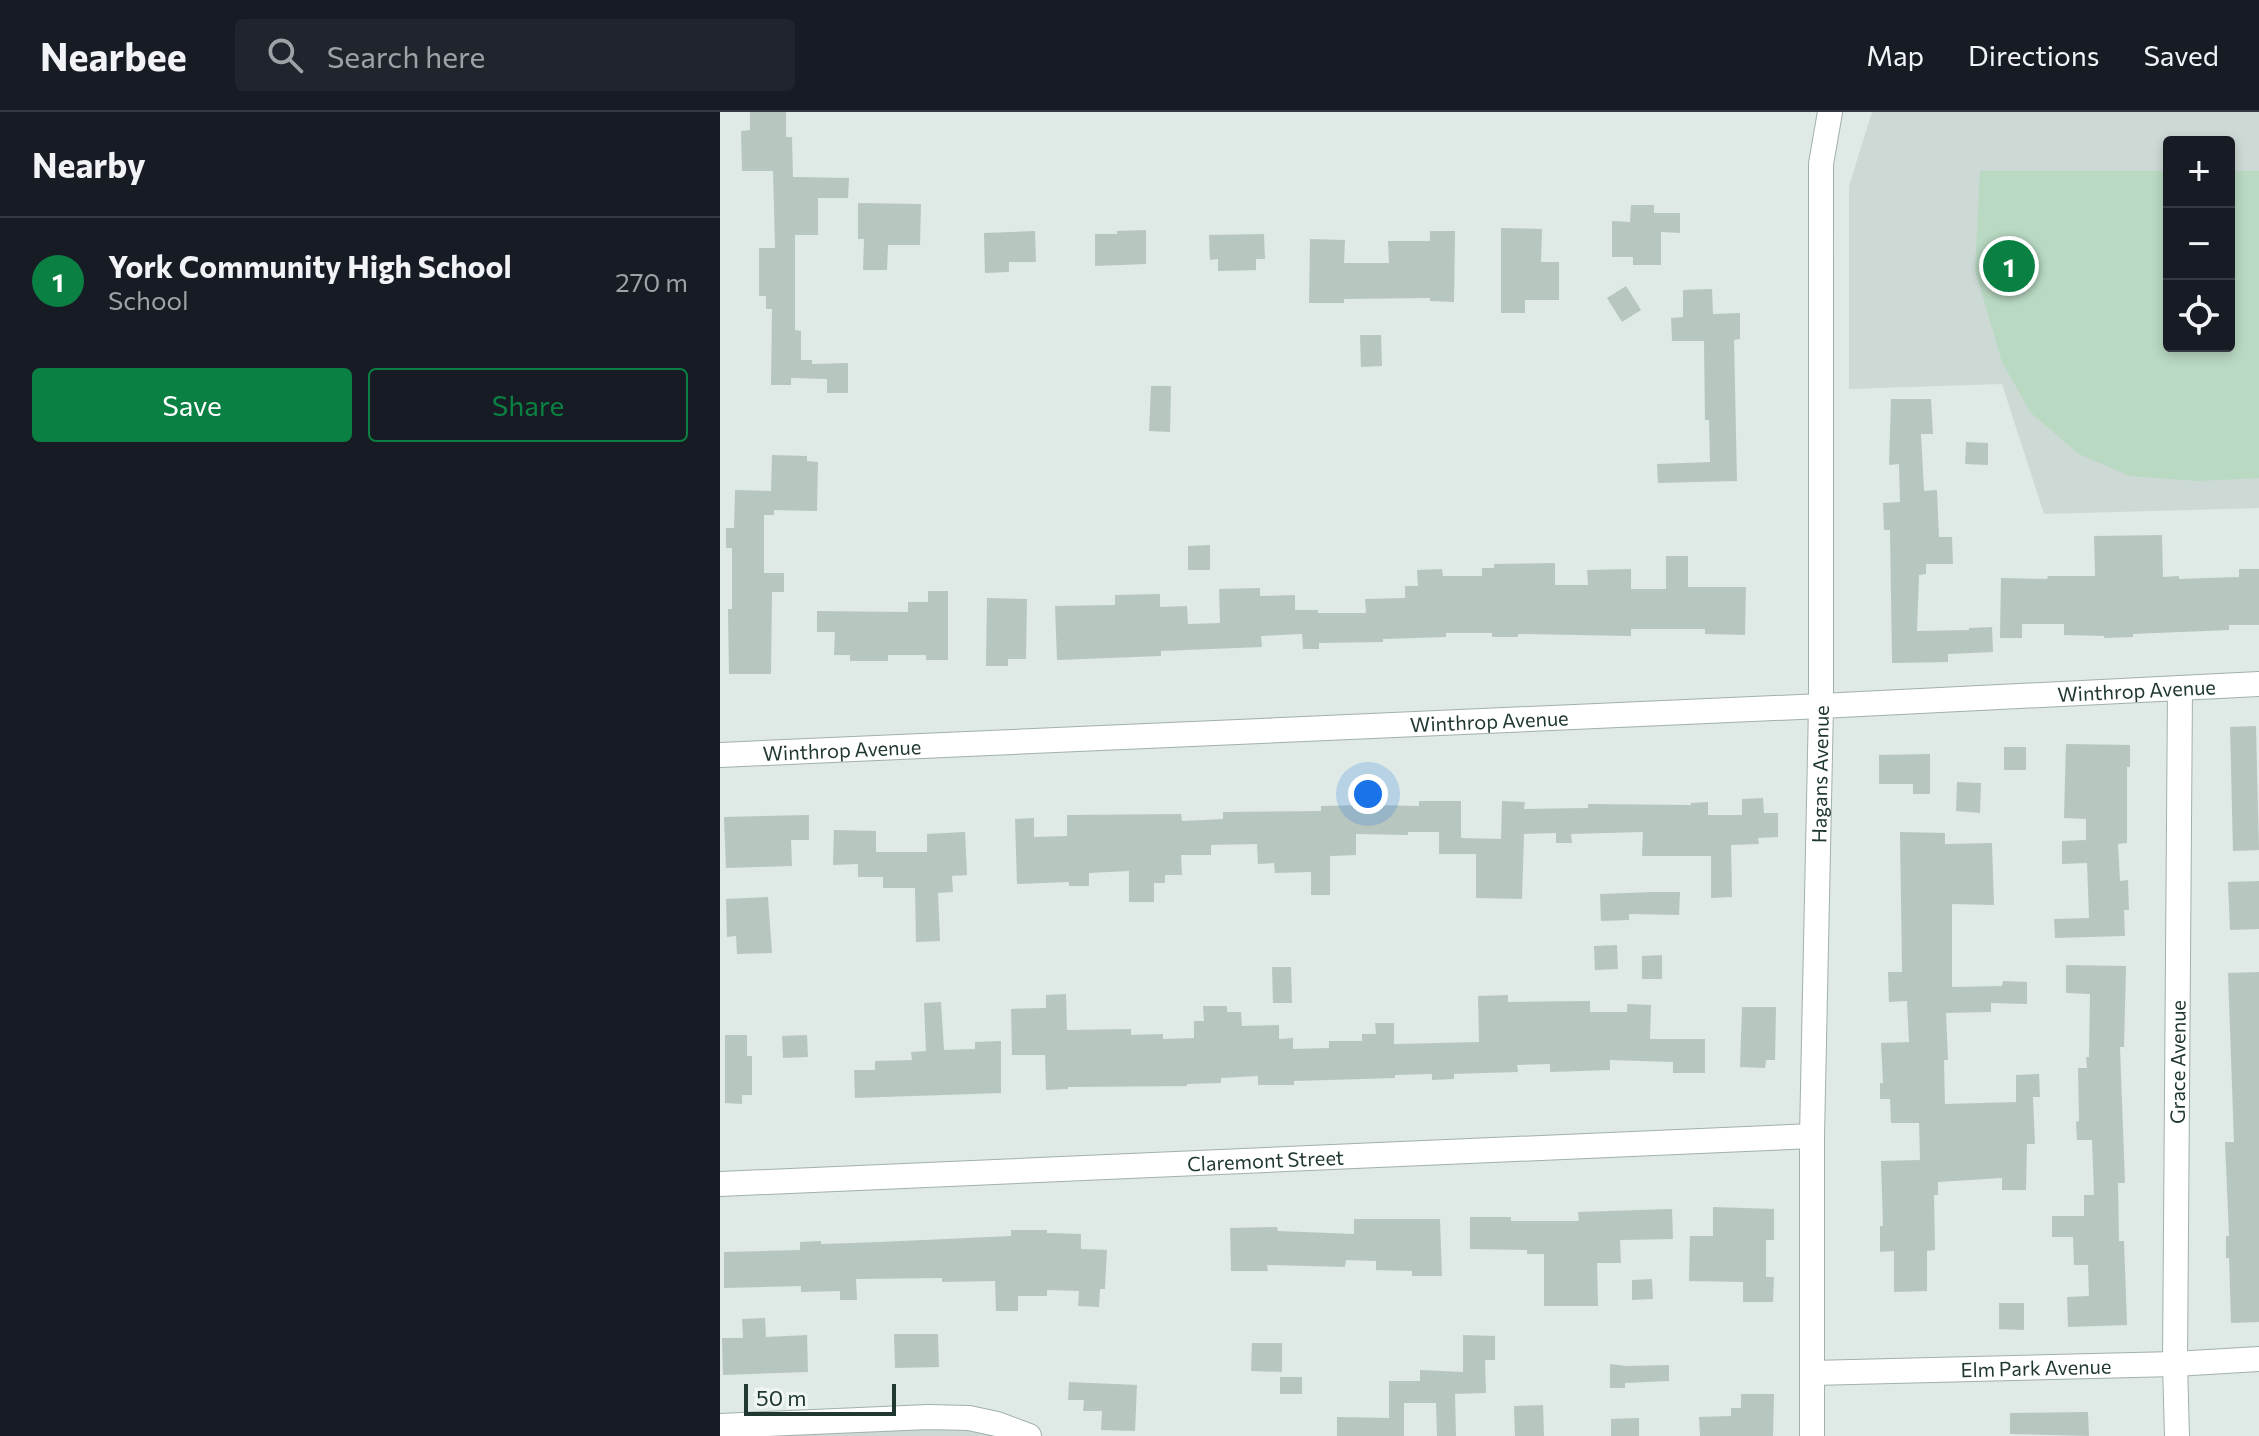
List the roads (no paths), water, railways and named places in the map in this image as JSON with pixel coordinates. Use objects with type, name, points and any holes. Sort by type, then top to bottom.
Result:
[{"type":"street","name":"Hagans Avenue","points":[[1812,1436],[1812,1136],[1821,706],[1821,164],[1830,112]]},
{"type":"street","name":"Winthrop Avenue","points":[[720,755],[2259,684]]},
{"type":"street","name":"Grace Avenue","points":[[2177,1436],[2180,688]]},
{"type":"street","name":"Claremont Street","points":[[720,1184],[1812,1136]]},
{"type":"street","name":"Elm Park Avenue","points":[[1812,1373],[2259,1359]]},
{"type":"street","points":[[720,1426],[945,1417],[983,1421],[1029,1436]]},
{"type":"place","name":"York Community High School","points":[[2009,266]]}]
